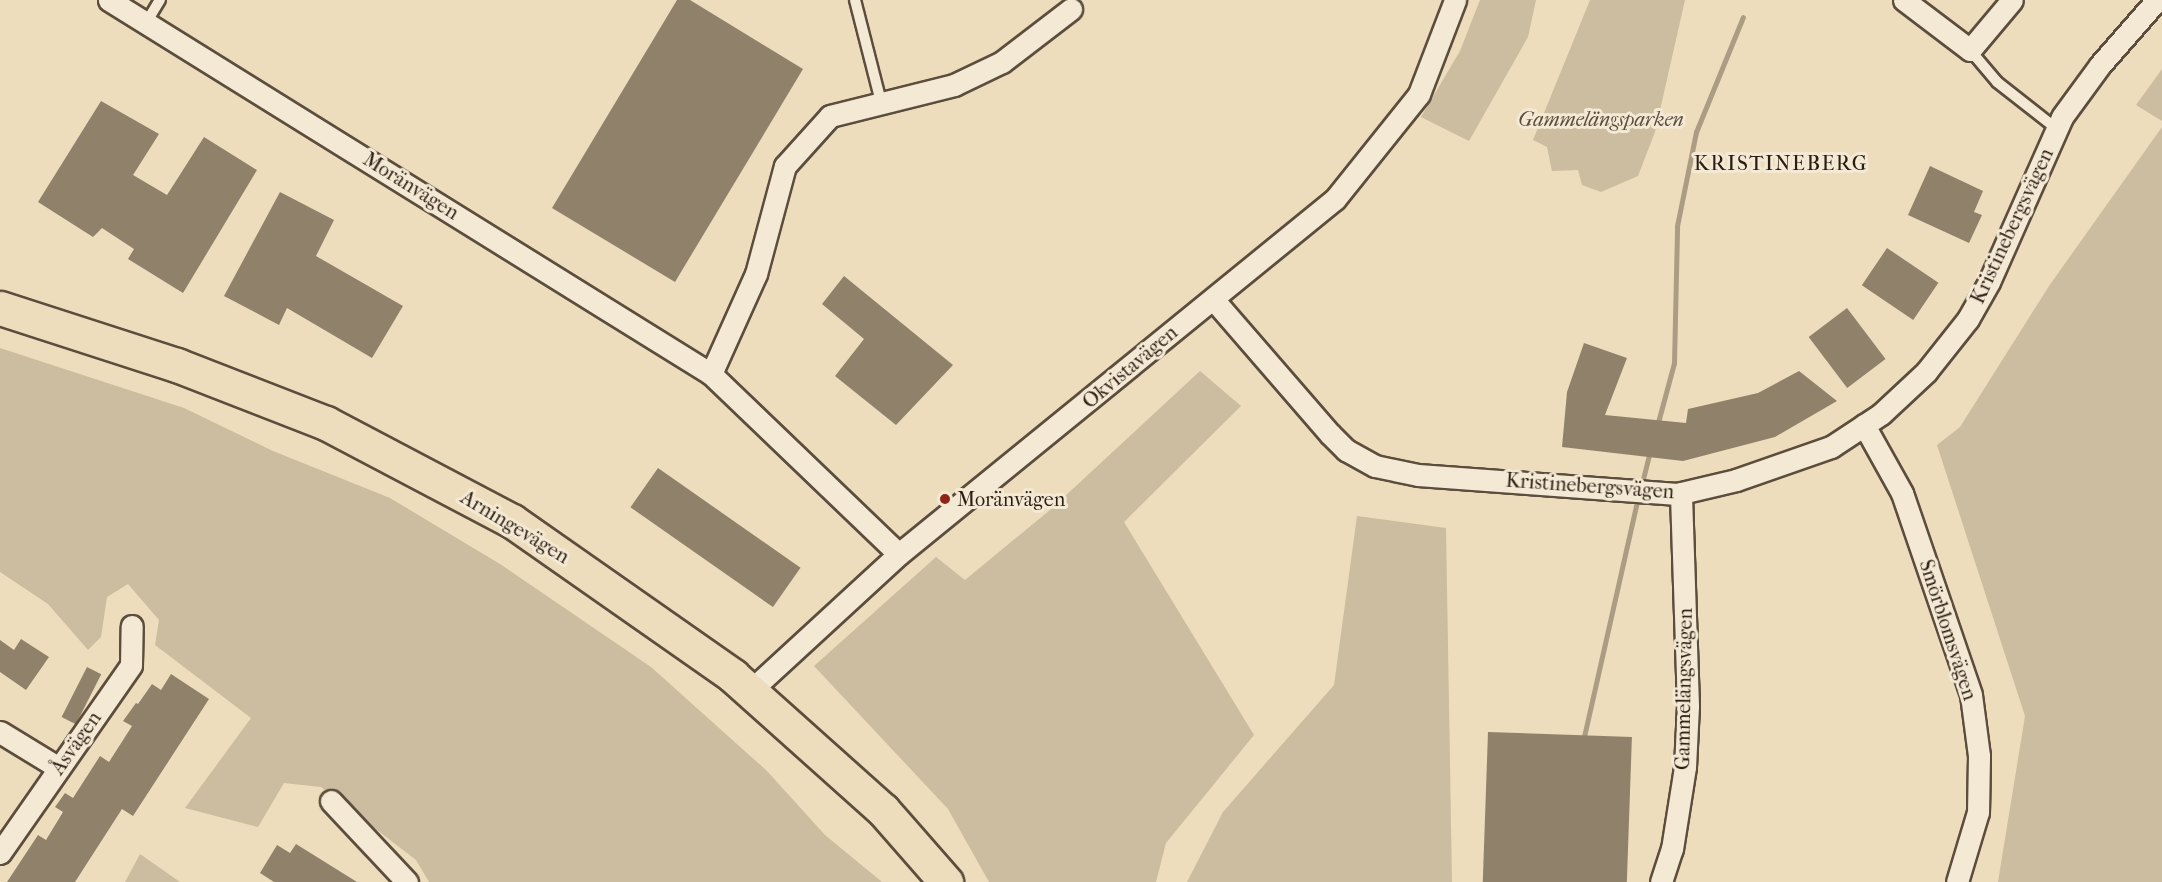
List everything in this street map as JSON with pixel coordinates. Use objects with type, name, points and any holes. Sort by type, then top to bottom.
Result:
[{"type":"main road","name":"Arningevägen","points":[[0,308],[177,365],[326,423],[512,521],[618,593],[750,691],[883,810],[946,882]]},
{"type":"street","name":"Moränvägen","points":[[109,0],[711,374],[898,554]]},
{"type":"street","name":"Okvistavägen","points":[[750,691],[898,554],[1335,199],[1419,94],[1455,0]]},
{"type":"street","points":[[1904,0],[1970,50],[2012,0]]},
{"type":"street","name":"Kristinebergsvägen","points":[[1213,299],[1330,434],[1369,463],[1418,475],[1682,493],[1736,480],[1831,447],[1864,425],[1926,372],[1968,319],[1989,282],[2057,129],[2100,65],[2157,0]]},
{"type":"street","points":[[711,374],[756,274],[785,166],[830,116],[954,85],[1002,62],[1071,9]]},
{"type":"street","name":"Smörblomsvägen","points":[[1864,425],[1902,493],[1971,695],[1979,756],[1978,812],[1958,882]]},
{"type":"street","name":"Gammelängsvägen","points":[[1661,882],[1672,849],[1685,767],[1688,706],[1682,493]]},
{"type":"street","name":"Åsvägen","points":[[0,854],[131,665],[132,626]]},
{"type":"street","points":[[0,732],[59,768]]},
{"type":"street","points":[[332,801],[407,882]]},
{"type":"lane","points":[[146,23],[160,0]]},
{"type":"lane","points":[[855,0],[881,102]]},
{"type":"lane","points":[[1970,50],[1997,82],[2057,129]]},
{"type":"green space","points":[[1480,0],[1536,0],[1528,37],[1469,141],[1421,117],[1460,51]]},
{"type":"green space","name":"Gammelängsparken","points":[[1590,0],[1685,0],[1655,132],[1638,176],[1601,192],[1582,185],[1578,170],[1552,171],[1547,147],[1533,140]]},
{"type":"green space","points":[[2162,69],[2162,121],[2136,105]]},
{"type":"green space","points":[[2162,127],[2162,882],[1998,882],[2025,716],[1937,445],[1960,427],[2049,286]]},
{"type":"green space","points":[[0,348],[184,408],[273,451],[390,498],[500,564],[651,667],[767,771],[825,835],[882,882],[429,882],[416,860],[321,787],[284,783],[258,827],[185,808],[251,718],[155,645],[159,620],[128,584],[107,597],[101,637],[88,650],[48,604],[0,572]]},
{"type":"green space","points":[[1200,371],[1241,406],[1124,522],[1254,735],[1166,843],[1156,882],[989,882],[948,809],[814,666],[936,557],[965,580],[1050,510]]},
{"type":"green space","points":[[1357,516],[1446,528],[1452,882],[1187,882],[1223,812],[1334,685]]},
{"type":"green space","points":[[140,854],[180,882],[125,882]]},
{"type":"building","points":[[677,0],[690,0],[803,69],[675,282],[552,208]]},
{"type":"building","points":[[101,101],[159,134],[133,175],[167,195],[204,137],[257,170],[183,293],[128,259],[134,249],[102,228],[93,237],[38,202]]},
{"type":"building","points":[[1930,166],[1983,191],[1974,212],[1982,215],[1969,243],[1908,215]]},
{"type":"building","points":[[280,192],[334,220],[316,256],[403,306],[372,358],[287,308],[279,325],[224,296]]},
{"type":"building","points":[[1887,248],[1938,283],[1913,320],[1862,285]]},
{"type":"building","points":[[844,276],[953,365],[896,425],[835,376],[864,339],[822,304]]},
{"type":"building","points":[[1847,308],[1886,359],[1847,388],[1809,337]]},
{"type":"building","points":[[1584,343],[1627,358],[1605,415],[1686,423],[1688,409],[1758,393],[1799,371],[1837,401],[1775,437],[1683,461],[1562,447],[1567,392]]},
{"type":"building","points":[[658,468],[801,568],[773,607],[630,507]]},
{"type":"building","points":[[21,639],[49,657],[26,690],[0,672],[0,640],[14,650]]},
{"type":"building","points":[[87,667],[101,674],[76,724],[62,717]]},
{"type":"building","points":[[171,674],[209,699],[133,816],[122,809],[75,882],[7,882],[38,835],[46,840],[63,812],[55,807],[65,793],[73,798],[100,756],[109,762],[132,726],[123,721],[152,684],[161,690]]},
{"type":"building","points":[[1488,732],[1632,737],[1627,882],[1483,882]]},
{"type":"building","points":[[296,844],[357,882],[274,882],[260,873],[277,845],[290,853]]},
{"type":"waterway","points":[[1657,426],[1674,363],[1677,226],[1696,132],[1743,17]]},
{"type":"waterway","points":[[1641,487],[1650,452]]},
{"type":"waterway","points":[[1583,741],[1638,496]]},
{"type":"place","name":"Moränvägen","points":[[945,499]]},
{"type":"district","name":"KRISTINEBERG","points":[[1781,163]]}]
